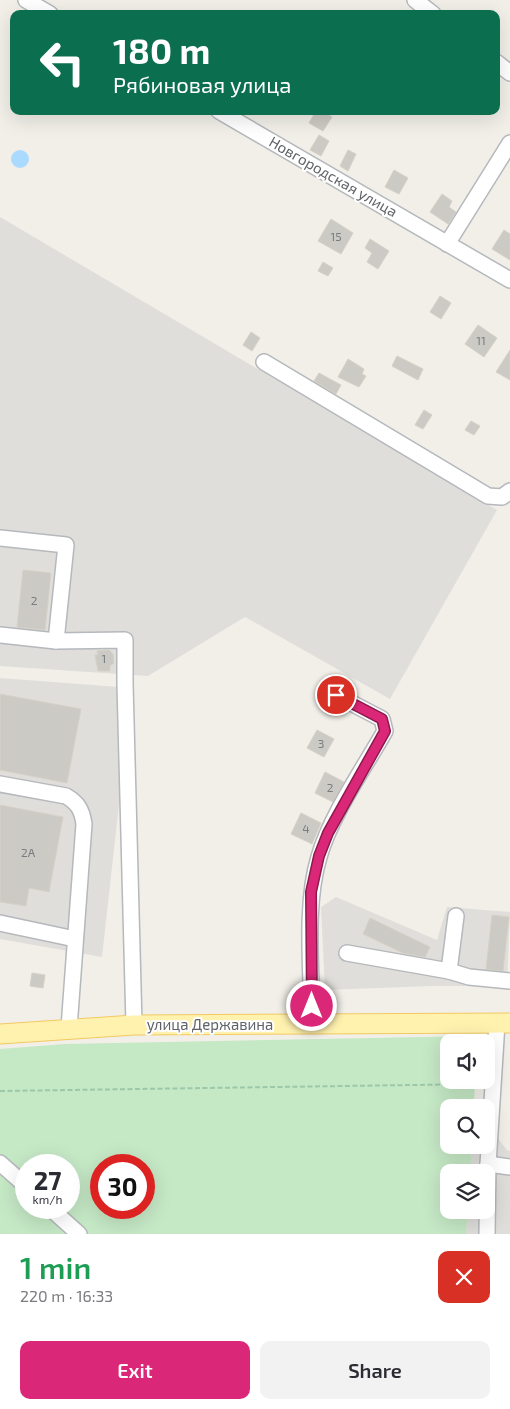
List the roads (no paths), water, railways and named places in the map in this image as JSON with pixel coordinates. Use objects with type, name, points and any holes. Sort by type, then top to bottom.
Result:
[{"type":"main road","name":"улица Державина","points":[[0,1034],[134,1025],[504,1023]]},
{"type":"street","points":[[26,0],[43,10]]},
{"type":"street","points":[[415,0],[428,10]]},
{"type":"street","points":[[500,65],[510,73]]},
{"type":"street","name":"Новгородская улица","points":[[226,115],[510,280]]},
{"type":"street","points":[[447,244],[510,143]]},
{"type":"street","points":[[264,362],[488,496],[502,498],[510,491]]},
{"type":"street","points":[[0,538],[66,546],[56,641]]},
{"type":"street","points":[[0,635],[56,641],[125,640],[124,684],[134,1025]]},
{"type":"street","points":[[312,1024],[311,892],[319,856],[328,833],[385,731],[382,719],[336,695]]},
{"type":"street","points":[[0,784],[66,796],[76,802],[82,812],[84,824],[69,1028]]},
{"type":"street","points":[[450,971],[456,916]]},
{"type":"street","points":[[0,923],[75,938]]},
{"type":"street","points":[[348,953],[450,971],[469,977],[510,981]]},
{"type":"street","points":[[488,1164],[494,1083],[504,1023]]},
{"type":"street","points":[[0,1163],[15,1176]]},
{"type":"street","points":[[495,1165],[510,1167]]},
{"type":"street","points":[[62,1219],[79,1234]]},
{"type":"street","points":[[487,1219],[487,1234]]},
{"type":"water","points":[[16,150],[24,150],[29,155],[27,166],[16,168],[11,163],[11,155]]}]
